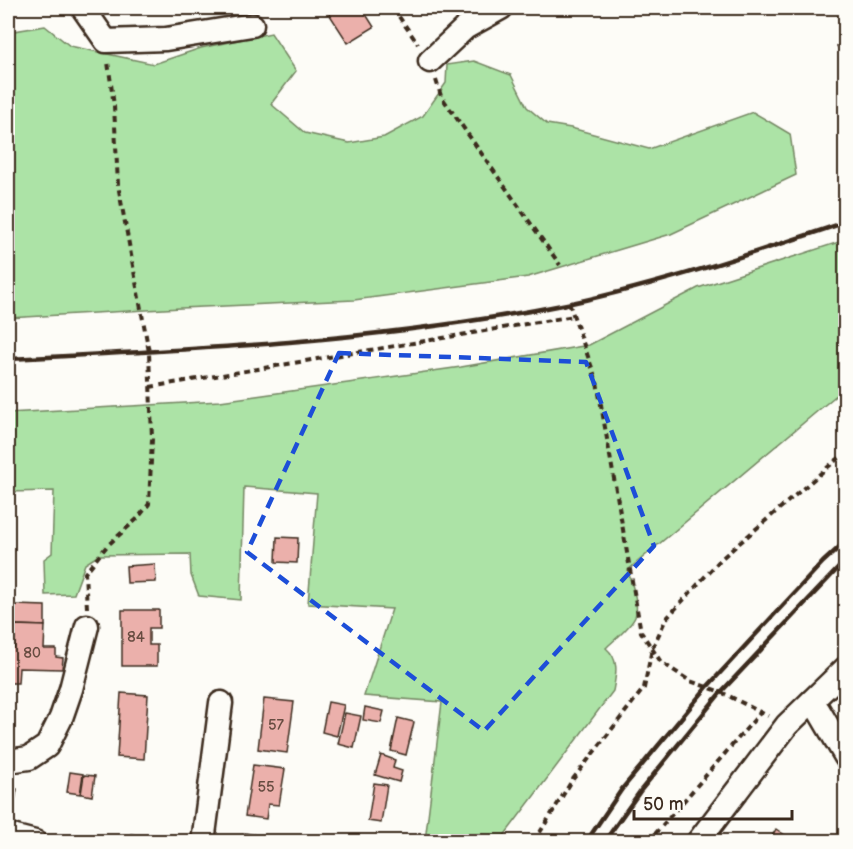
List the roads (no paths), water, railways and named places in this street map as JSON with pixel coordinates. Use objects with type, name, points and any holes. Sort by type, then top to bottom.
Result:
[{"type":"street","points":[[83,8],[106,40],[166,39],[252,25]]},
{"type":"street","points":[[430,61],[465,28],[501,8]]},
{"type":"street","points":[[8,761],[29,758],[47,746],[61,718],[71,689],[87,626]]},
{"type":"street","points":[[698,842],[787,725],[846,668]]},
{"type":"street","points":[[812,701],[846,757]]},
{"type":"street","points":[[202,842],[220,703]]},
{"type":"street","points":[[8,835],[35,842]]},
{"type":"railway","points":[[8,359],[289,342],[498,317],[638,287],[846,222]]},
{"type":"railway","points":[[586,842],[622,789],[707,687],[823,562],[846,541]]},
{"type":"railway","points":[[604,842],[641,790],[721,692],[846,560]]}]
